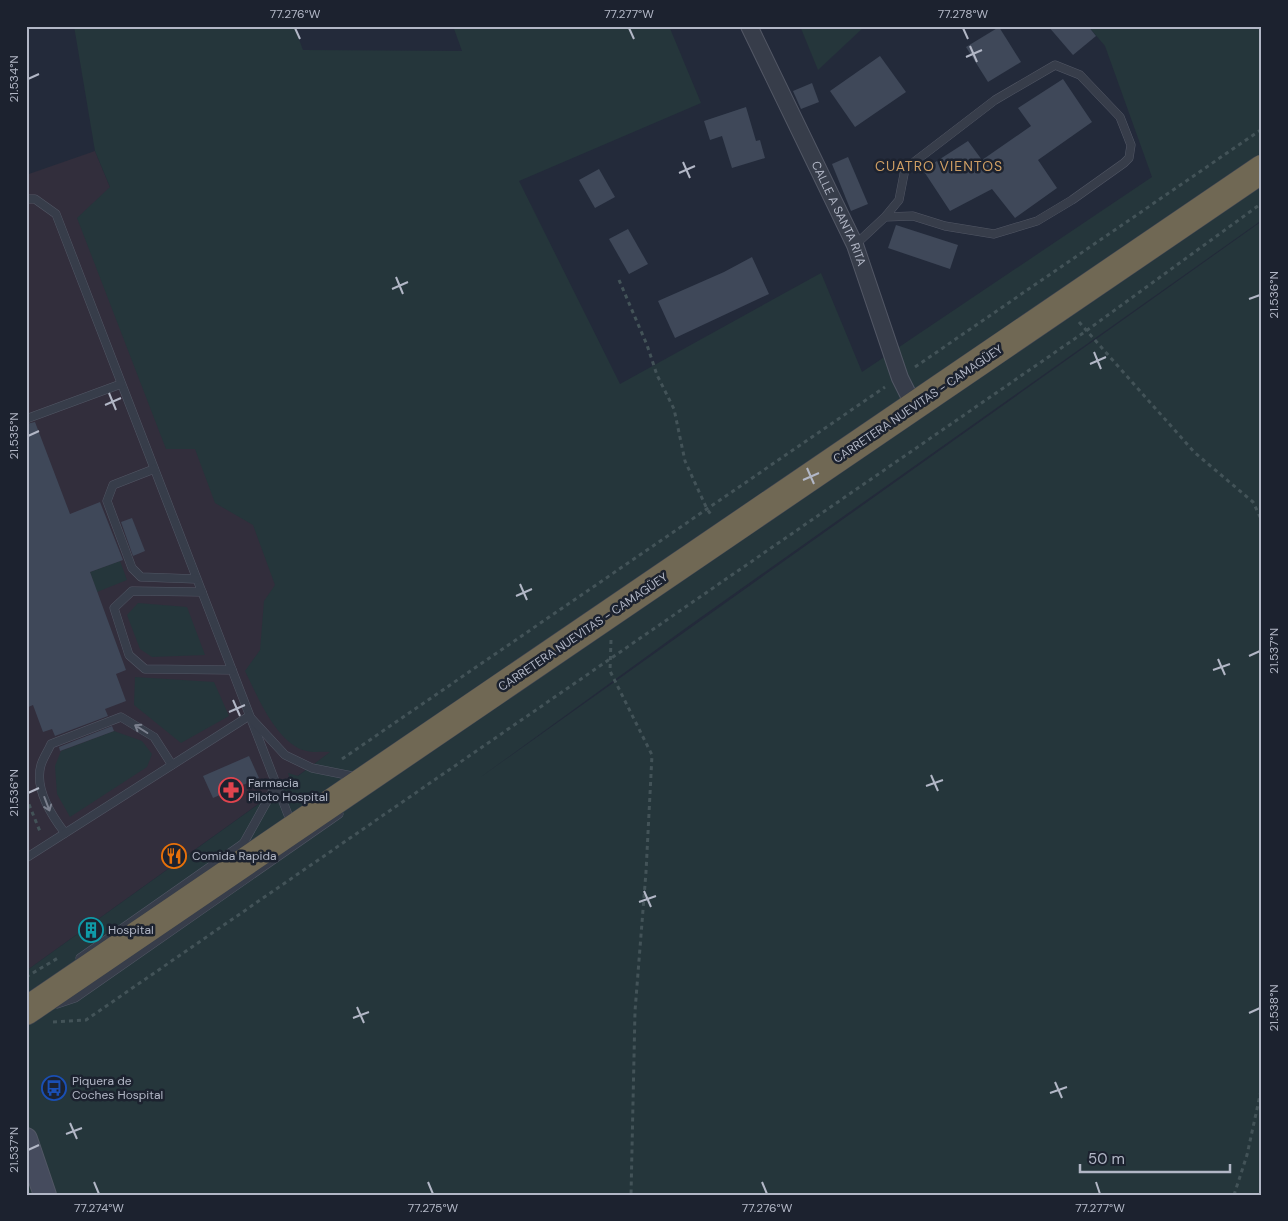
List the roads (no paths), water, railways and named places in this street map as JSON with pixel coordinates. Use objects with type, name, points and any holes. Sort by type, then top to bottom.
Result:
[{"type":"highway","name":"CARRETERA NUEVITAS - CAMAGÜEY","points":[[26,1011],[1262,169]]},
{"type":"main road","points":[[26,1139],[45,1195]]},
{"type":"street","name":"CALLE A SANTA RITA","points":[[749,26],[855,245],[900,378],[914,406]]},
{"type":"lane","points":[[855,245],[886,217],[899,200],[905,169],[995,100],[1055,65],[1080,74],[1120,117],[1131,145],[1129,158],[1124,163],[1072,200],[1037,221],[994,234],[944,226],[913,216],[886,217]]},
{"type":"lane","points":[[26,199],[36,199],[56,214],[293,829]]},
{"type":"lane","points":[[26,419],[121,384]]},
{"type":"lane","points":[[154,469],[113,485],[107,500],[132,568],[141,577],[196,579]]},
{"type":"lane","points":[[202,592],[132,591],[114,608],[129,655],[145,669],[232,670]]},
{"type":"lane","points":[[26,858],[250,716]]},
{"type":"lane","points":[[250,716],[285,755],[312,768],[368,779]]},
{"type":"lane","points":[[65,833],[51,815],[39,784],[41,766],[51,744],[121,717],[154,737],[172,765]]},
{"type":"lane","name":"CARRETERA NUEVITAS - CAMAGÜEY","points":[[406,761],[425,740]]},
{"type":"lane","points":[[225,876],[276,785]]},
{"type":"lane","points":[[26,1011],[75,998],[345,810]]},
{"type":"lane","points":[[70,965],[244,843]]},
{"type":"lane","points":[[26,1011],[50,983]]},
{"type":"place","name":"Farmacia Piloto Hospital","points":[[231,790]]},
{"type":"place","name":"Comida Rapida","points":[[174,856]]},
{"type":"place","name":"Hospital","points":[[91,930]]},
{"type":"place","name":"Piquera de Coches Hospital","points":[[54,1088]]},
{"type":"district","name":"CUATRO VIENTOS","points":[[939,166]]}]
